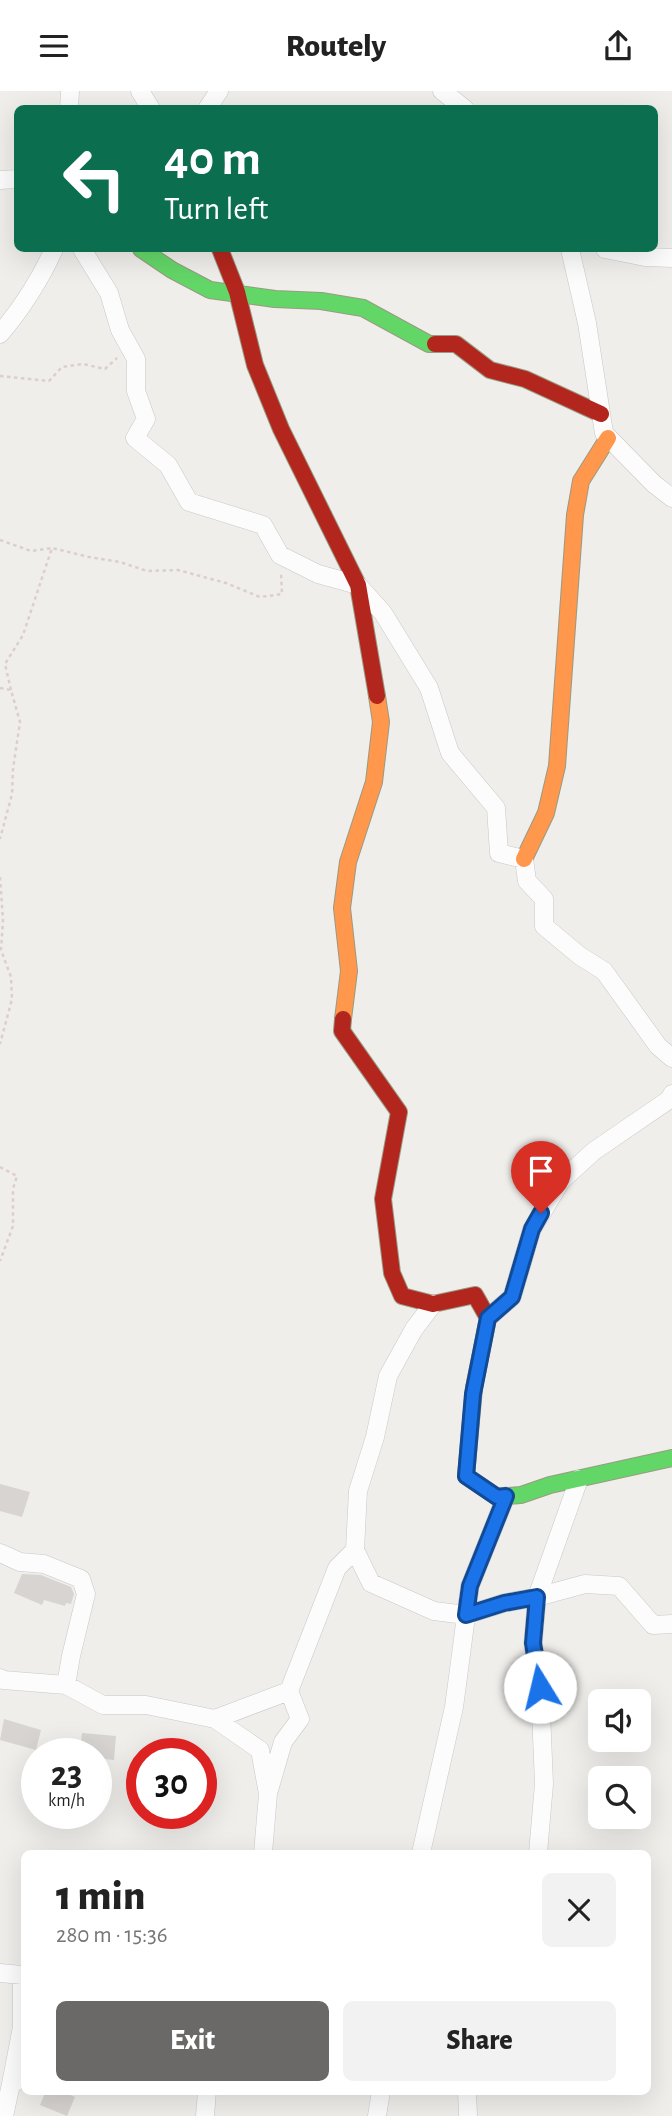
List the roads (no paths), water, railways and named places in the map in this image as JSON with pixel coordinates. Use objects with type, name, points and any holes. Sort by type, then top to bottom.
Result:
[{"type":"street","points":[[442,91],[461,105]]},
{"type":"street","points":[[0,334],[20,311],[53,252]]},
{"type":"street","points":[[144,252],[210,290],[275,299],[321,301],[362,308],[429,344],[456,344],[490,370],[524,379],[601,414]]},
{"type":"street","points":[[221,252],[237,292],[254,365],[275,416],[358,585],[383,613],[429,688],[450,753],[496,808],[499,853],[524,859]]},
{"type":"street","points":[[571,252],[587,323],[604,433],[654,484],[672,498]]},
{"type":"street","points":[[621,252],[645,257],[672,258]]},
{"type":"street","points":[[90,257],[109,293],[120,330],[136,359],[136,391],[145,419],[135,438],[168,465],[189,502],[263,525],[280,555],[318,574],[358,585]]},
{"type":"street","points":[[608,438],[581,481],[575,515],[557,765],[546,813],[524,859],[527,881],[544,899],[544,926],[580,956],[604,971],[658,1046],[672,1058]]},
{"type":"street","points":[[358,585],[381,722],[374,782],[348,862],[342,908],[349,971],[342,1031],[399,1112],[383,1199],[392,1273],[402,1296],[433,1304],[475,1295],[488,1318]]},
{"type":"street","points":[[671,1097],[594,1151],[561,1181],[532,1229],[512,1297],[488,1318],[473,1394],[466,1476],[497,1497],[521,1495],[672,1458]]},
{"type":"street","points":[[433,1304],[414,1329],[388,1376],[375,1437],[358,1492],[355,1550],[371,1583],[434,1611],[466,1615],[584,1584],[619,1586],[653,1625],[672,1624]]},
{"type":"street","points":[[538,1850],[544,1784],[540,1687],[533,1643],[537,1597],[579,1479]]},
{"type":"street","points":[[422,1850],[454,1707],[470,1586],[506,1496]]},
{"type":"street","points":[[263,1850],[268,1794],[283,1742],[300,1719],[289,1691],[337,1568],[355,1550]]},
{"type":"street","points":[[0,1553],[20,1562],[44,1564],[81,1579],[86,1594],[66,1685]]},
{"type":"street","points":[[0,1678],[3,1681],[66,1685],[103,1705],[146,1705],[215,1719],[260,1750],[268,1794]]},
{"type":"street","points":[[215,1719],[289,1691]]},
{"type":"street","points":[[0,1973],[21,1975]]},
{"type":"street","points":[[4,2116],[18,2082],[21,2041]]},
{"type":"street","points":[[205,2116],[207,2095]]},
{"type":"street","points":[[377,2116],[380,2095]]},
{"type":"street","points":[[467,2095],[468,2116]]}]
